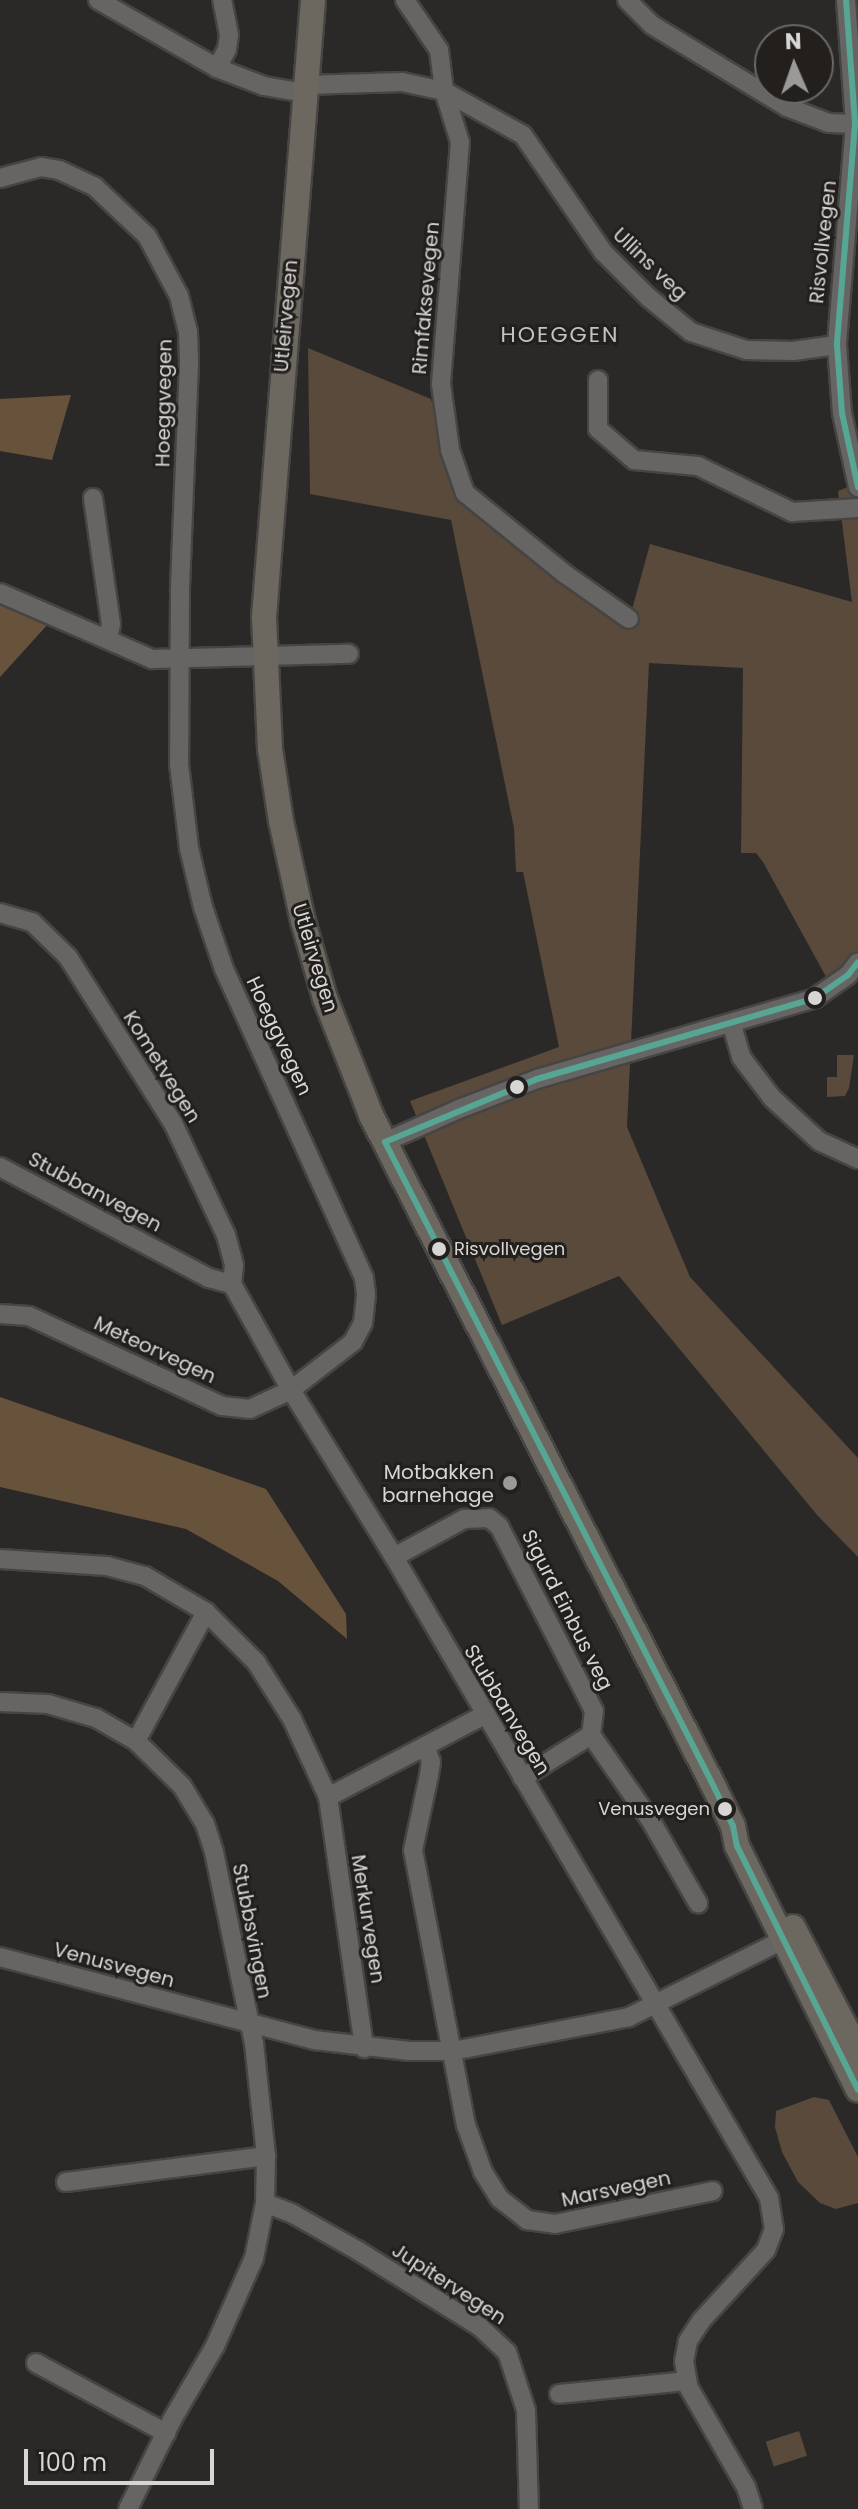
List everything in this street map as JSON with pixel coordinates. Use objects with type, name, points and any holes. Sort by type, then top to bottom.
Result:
[{"type":"main road","name":"Utleirvegen","points":[[313,0],[266,556],[264,655],[275,783],[303,921],[339,1034],[385,1142],[733,1826],[747,1840],[858,2090]]},
{"type":"main road","name":"Utleirvegen","points":[[790,1937],[858,2051]]},
{"type":"street","name":"Ullins veg","points":[[98,0],[217,68],[264,86],[306,89],[402,82],[444,91],[523,135],[603,252],[648,297],[691,332],[746,350],[793,351],[837,345]]},
{"type":"street","points":[[217,68],[227,49],[229,35],[222,0]]},
{"type":"street","points":[[405,0],[439,50],[444,91]]},
{"type":"street","points":[[627,0],[652,25],[787,107],[829,123],[855,124]]},
{"type":"street","name":"Risvollvegen","points":[[846,0],[855,124],[854,193],[837,345],[842,413],[858,487]]},
{"type":"street","name":"Rimfaksevegen","points":[[444,91],[460,142],[441,384],[450,450],[465,493],[565,574],[629,619]]},
{"type":"street","name":"Hoeggvegen","points":[[0,178],[41,167],[59,170],[95,187],[147,236],[179,296],[188,332],[179,764],[189,848],[203,907],[239,1003],[364,1278],[366,1309],[353,1342],[291,1390]]},
{"type":"street","points":[[598,380],[598,429],[634,460],[698,466],[792,512],[858,508]]},
{"type":"street","points":[[93,498],[111,624],[108,639]]},
{"type":"street","points":[[0,593],[152,659],[349,654]]},
{"type":"street","name":"Kometvegen","points":[[0,913],[32,922],[68,957],[165,1111],[205,1184],[226,1235],[234,1265],[232,1284]]},
{"type":"street","points":[[385,1142],[537,1079],[732,1025],[815,998],[848,975],[858,962]]},
{"type":"street","points":[[732,1025],[741,1057],[772,1098],[819,1141],[858,1159]]},
{"type":"street","name":"Stubbanvegen","points":[[0,1167],[209,1278],[232,1284],[291,1390],[394,1557],[769,2198],[774,2218],[766,2250],[715,2303],[688,2341],[686,2381]]},
{"type":"street","name":"Meteorvegen","points":[[0,1314],[29,1316],[222,1406],[250,1409],[291,1390]]},
{"type":"street","name":"Sigurd Einbus veg","points":[[394,1557],[464,1519],[489,1518],[499,1526],[594,1711],[591,1735],[651,1821],[698,1903]]},
{"type":"street","name":"Merkurvegen","points":[[0,1559],[125,1570],[158,1583],[206,1612],[256,1662],[278,1695],[328,1797],[364,2048]]},
{"type":"street","points":[[136,1741],[206,1612]]},
{"type":"street","name":"Stubbsvingen","points":[[0,1702],[68,1708],[96,1718],[136,1741],[182,1786],[205,1824],[222,1884],[254,2043],[266,2156],[265,2203],[254,2258],[223,2329],[128,2509]]},
{"type":"street","points":[[328,1797],[484,1715]]},
{"type":"street","points":[[522,1778],[591,1735]]},
{"type":"street","points":[[425,1746],[431,1762],[413,1850],[453,2051]]},
{"type":"street","name":"Venusvegen","points":[[3,1964],[314,2040],[364,2048],[453,2051],[615,2021],[655,2005],[790,1937]]},
{"type":"street","name":"Marsvegen","points":[[453,2051],[472,2149],[499,2198],[527,2220],[555,2224],[713,2191]]},
{"type":"street","points":[[66,2182],[266,2156]]},
{"type":"street","name":"Jupitervegen","points":[[265,2203],[293,2214],[357,2250],[480,2327],[507,2352],[526,2410],[529,2509]]},
{"type":"street","points":[[36,2363],[166,2433]]},
{"type":"street","points":[[559,2394],[686,2381],[746,2487],[753,2509]]},
{"type":"shaded area","points":[[308,348],[431,399],[461,504],[627,628],[650,544],[852,602],[838,491],[858,483],[858,961],[830,984],[763,862],[756,853],[741,853],[743,668],[649,663],[627,1127],[690,1277],[858,1458],[858,1557],[818,1516],[619,1276],[502,1325],[410,1101],[559,1047],[523,872],[516,872],[514,828],[451,520],[310,494]]},
{"type":"shaded area","points":[[71,395],[52,460],[0,451],[0,399]]},
{"type":"shaded area","points":[[0,603],[49,623],[0,677]]},
{"type":"shaded area","points":[[837,1055],[854,1055],[849,1088],[845,1096],[827,1097],[827,1077],[837,1077]]},
{"type":"shaded area","points":[[0,1397],[266,1489],[346,1614],[347,1639],[278,1581],[186,1529],[0,1487]]},
{"type":"shaded area","points":[[814,2097],[829,2100],[858,2157],[858,2203],[836,2209],[820,2203],[798,2182],[782,2152],[775,2127],[776,2111]]},
{"type":"shaded area","points":[[799,2431],[807,2456],[774,2467],[766,2442]]},
{"type":"transit line","points":[[846,0],[855,124],[837,345],[842,413],[858,487]]},
{"type":"transit line","points":[[385,1142],[537,1079],[815,998],[848,975],[858,962]]},
{"type":"transit line","points":[[385,1142],[714,1787],[733,1826],[737,1846],[858,2090]]},
{"type":"place","name":"Risvollvegen","points":[[439,1249]]},
{"type":"place","name":"Motbakken barnehage","points":[[510,1483]]},
{"type":"place","name":"Venusvegen","points":[[725,1809]]},
{"type":"district","name":"HOEGGEN","points":[[560,335]]}]
